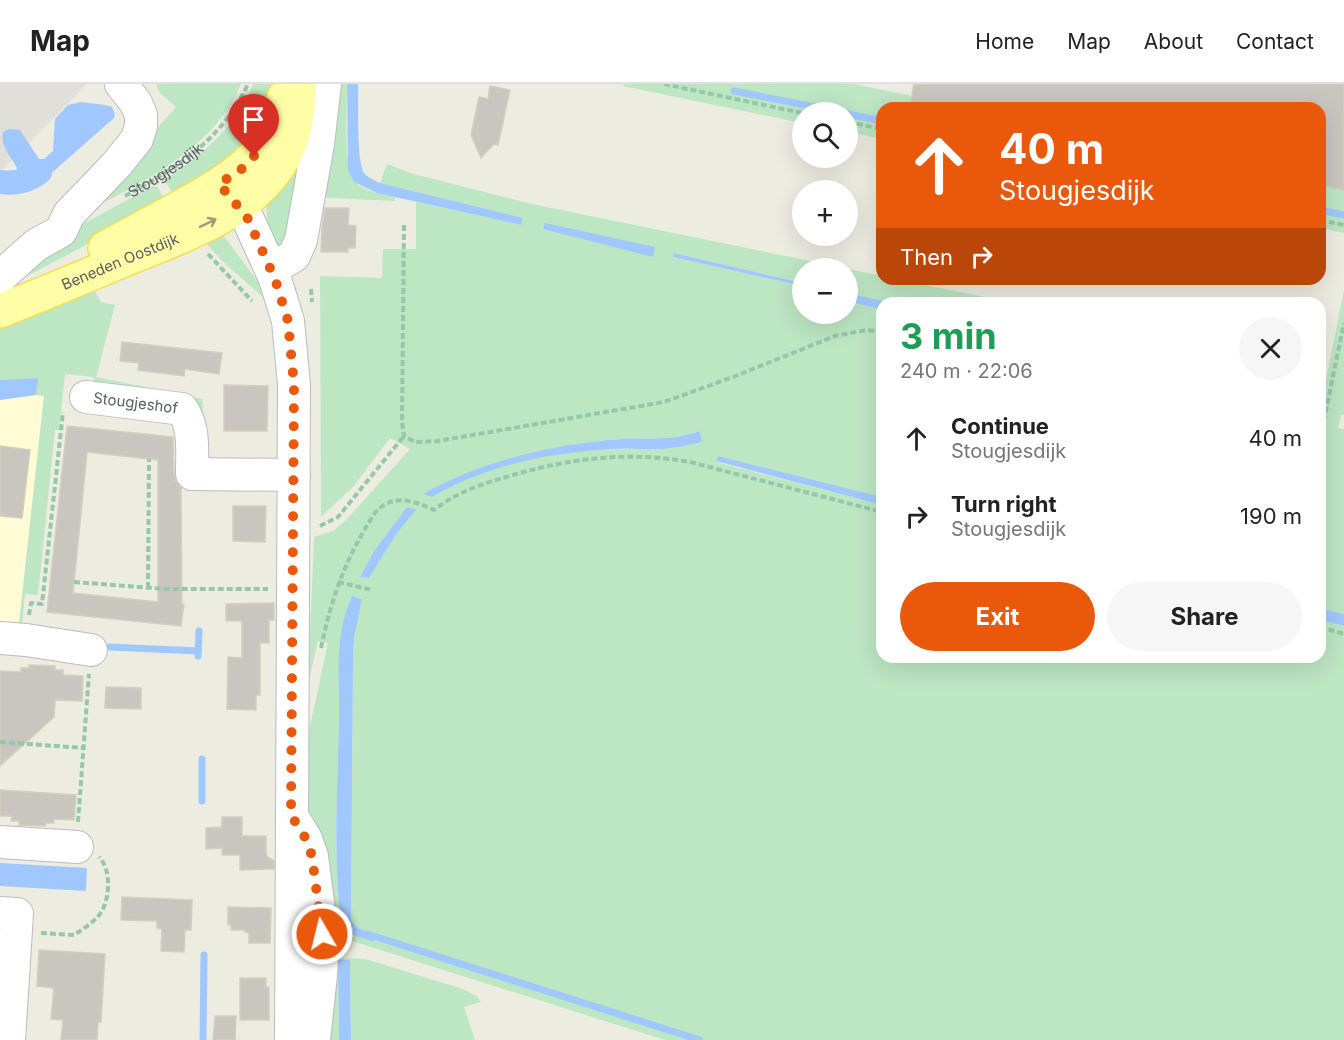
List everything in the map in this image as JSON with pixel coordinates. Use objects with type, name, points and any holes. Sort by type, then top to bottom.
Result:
[{"type":"main road","points":[[229,195],[243,168],[276,123],[286,84]]},
{"type":"main road","points":[[229,195],[265,183],[284,156],[296,124],[300,84]]},
{"type":"main road","name":"Beneden Oostdijk","points":[[0,297],[229,195]]},
{"type":"main road","name":"Beneden Oostdijk","points":[[0,312],[169,241],[229,195]]},
{"type":"street","points":[[0,277],[36,245],[61,231],[69,214],[117,164],[140,134],[142,120],[139,110],[122,84]]},
{"type":"street","points":[[271,269],[294,256],[301,240],[318,144],[325,84]]},
{"type":"street","points":[[229,195],[250,223],[271,269],[284,306],[292,347],[294,475],[291,1040]]},
{"type":"street","name":"Stougjeshof","points":[[86,397],[182,409],[191,431],[192,474],[294,475]]},
{"type":"street","points":[[13,639],[91,650]]},
{"type":"street","points":[[291,815],[306,839],[312,856],[323,942],[314,1040]]},
{"type":"street","points":[[0,842],[77,847]]},
{"type":"street","points":[[0,913],[16,914],[9,1040]]},
{"type":"path","name":"Stougjesdijk","points":[[119,200],[157,179],[199,150],[227,119],[248,84]]},
{"type":"path","points":[[664,84],[792,111]]},
{"type":"path","points":[[858,124],[876,128]]},
{"type":"path","points":[[1326,221],[1344,225]]},
{"type":"path","points":[[322,526],[338,517],[404,436],[402,413],[404,225]]},
{"type":"path","points":[[1326,410],[1344,323]]},
{"type":"path","points":[[404,436],[415,442],[438,441],[664,402],[734,377],[835,336],[867,330],[876,331]]},
{"type":"path","name":"Stougjeshof","points":[[13,639],[31,603],[42,604],[64,403],[79,404],[86,397]]},
{"type":"path","points":[[329,612],[338,582],[352,550],[379,508],[390,501],[408,499],[434,510],[460,493],[498,479],[533,469],[591,458],[642,456],[690,462],[876,510]]},
{"type":"path","points":[[148,588],[149,459]]},
{"type":"path","points":[[149,474],[158,474]]},
{"type":"path","points":[[45,578],[51,579]]},
{"type":"path","points":[[74,582],[148,588],[292,589]]},
{"type":"path","points":[[338,582],[372,590]]},
{"type":"path","points":[[1326,628],[1344,633]]},
{"type":"path","points":[[74,935],[95,919],[102,910],[107,895],[108,879],[102,859],[90,851],[77,847],[91,650]]},
{"type":"path","points":[[0,742],[84,748]]},
{"type":"shaded area","points":[[0,84],[87,84],[0,170]]},
{"type":"shaded area","points":[[44,396],[19,624],[0,623],[0,400]]},
{"type":"green space","points":[[156,84],[241,84],[228,108],[193,147],[149,178],[79,215],[176,107],[159,92]]},
{"type":"green space","points":[[253,84],[276,84],[261,132],[177,199],[164,180],[191,161],[228,127]]},
{"type":"green space","points":[[331,84],[347,84],[347,151],[351,175],[359,185],[380,194],[395,197],[395,201],[313,197]]},
{"type":"green space","points":[[624,84],[854,84],[912,96],[911,102],[876,102],[876,138],[858,134],[858,102],[792,102],[792,121],[623,86]]},
{"type":"green space","points":[[303,129],[293,235],[279,247],[269,226],[268,202]]},
{"type":"green space","points":[[387,164],[410,173],[532,204],[795,258],[792,258],[792,281],[674,253],[673,257],[792,284],[792,324],[858,324],[858,304],[876,308],[876,496],[718,456],[716,462],[876,503],[876,663],[1326,663],[1326,622],[1344,626],[1344,1040],[665,1040],[336,936],[315,845],[306,793],[306,745],[328,643],[318,641],[308,684],[314,537],[333,531],[347,519],[410,449],[390,438],[353,487],[321,517],[320,276],[382,278],[383,249],[416,249],[416,202],[521,225],[523,218],[380,183]],"holes":[[[700,431],[702,442],[678,447],[591,451],[543,457],[497,468],[432,497],[424,494],[468,473],[537,452],[608,440],[672,438]],[[407,507],[415,511],[397,533],[369,578],[360,577],[374,551]],[[352,596],[362,599],[354,638],[353,661],[351,917],[356,927],[375,933],[372,942],[353,935],[347,939],[340,936],[342,933],[337,880],[340,642],[346,611]]]},
{"type":"green space","points":[[153,186],[158,187],[165,203],[18,281],[46,244]]},
{"type":"green space","points":[[1326,186],[1344,190],[1344,233],[1326,229]]},
{"type":"green space","points":[[220,231],[258,282],[265,299],[220,259],[203,239]]},
{"type":"green space","points":[[858,271],[876,275],[876,285],[926,285],[984,297],[876,297],[876,299],[858,295]]},
{"type":"green space","points":[[89,281],[101,302],[115,305],[96,377],[203,399],[202,423],[93,387],[94,377],[65,374],[59,430],[55,430],[38,595],[25,594],[22,624],[19,624],[44,396],[36,395],[37,378],[0,380],[0,319]]},
{"type":"green space","points":[[1344,290],[1344,415],[1341,415],[1338,428],[1344,429],[1344,614],[1326,610],[1326,380]]},
{"type":"green space","points":[[365,959],[463,989],[476,996],[481,1002],[464,1007],[475,1040],[351,1040],[350,960],[338,961],[339,1040],[320,1040],[335,960]]},
{"type":"water","points":[[347,84],[358,84],[360,156],[361,166],[367,176],[380,183],[523,218],[521,225],[377,193],[354,182],[348,170]]},
{"type":"water","points":[[81,102],[112,107],[114,118],[38,185],[28,189],[11,187],[17,168],[3,142],[3,132],[9,129],[20,130],[39,159],[44,159],[53,151],[55,119],[68,105]]},
{"type":"water","points":[[545,223],[655,247],[653,257],[543,229]]},
{"type":"water","points":[[674,253],[792,281],[792,284],[673,257]]},
{"type":"water","points":[[858,295],[876,299],[876,308],[858,304]]},
{"type":"water","points":[[38,378],[36,395],[0,400],[0,380]]},
{"type":"water","points":[[700,431],[702,442],[664,449],[626,448],[565,454],[518,462],[474,477],[432,497],[423,494],[467,473],[536,452],[608,440],[672,438]]},
{"type":"water","points":[[718,456],[876,496],[876,503],[716,461]]},
{"type":"water","points":[[407,507],[416,510],[397,533],[369,578],[360,577],[374,551]]},
{"type":"water","points":[[352,596],[362,599],[354,638],[353,661],[351,917],[356,927],[375,934],[373,942],[353,935],[347,939],[340,936],[342,933],[337,880],[336,828],[339,658],[342,627]]},
{"type":"water","points":[[1326,610],[1344,614],[1344,626],[1326,622]]},
{"type":"water","points":[[0,863],[87,868],[86,891],[0,886]]},
{"type":"water","points":[[338,960],[350,960],[351,1040],[339,1040]]},
{"type":"building","points":[[914,84],[1344,84],[1344,190],[1326,186],[1326,102],[911,102]]},
{"type":"building","points":[[490,86],[510,90],[498,145],[494,144],[481,158],[471,135],[479,97],[488,99]]},
{"type":"building","points":[[325,208],[349,208],[348,225],[356,226],[355,248],[348,248],[348,252],[321,252]]},
{"type":"building","points":[[122,342],[222,353],[219,374],[185,369],[184,376],[138,370],[139,363],[120,361]]},
{"type":"building","points":[[224,385],[268,386],[267,431],[224,431]]},
{"type":"building","points":[[67,426],[173,437],[174,474],[181,488],[182,604],[184,604],[181,626],[47,612]],"holes":[[[87,452],[158,460],[158,602],[73,593]]]},
{"type":"building","points":[[0,446],[30,450],[22,518],[0,516]]},
{"type":"building","points":[[233,506],[266,506],[265,542],[233,541]]},
{"type":"building","points":[[274,603],[274,620],[269,620],[269,643],[260,643],[260,695],[256,695],[256,710],[227,709],[228,657],[242,658],[242,621],[226,621],[226,604]]},
{"type":"building","points":[[29,665],[55,666],[55,670],[63,670],[63,675],[83,676],[82,701],[55,700],[54,717],[0,766],[0,671],[21,672],[21,668],[29,668]]},
{"type":"building","points":[[106,687],[141,688],[141,709],[105,708]]},
{"type":"building","points":[[0,790],[76,795],[74,820],[54,819],[54,823],[46,823],[45,826],[19,825],[19,821],[11,821],[12,816],[0,816]]},
{"type":"building","points":[[222,817],[242,817],[242,836],[266,836],[266,853],[274,861],[274,869],[240,870],[240,855],[222,855],[222,848],[206,849],[206,828],[222,827]]},
{"type":"building","points":[[122,897],[192,900],[191,930],[185,930],[184,952],[161,951],[162,929],[157,928],[157,921],[121,920]]},
{"type":"building","points":[[228,907],[271,908],[270,943],[249,943],[249,933],[245,930],[231,930],[231,925],[228,925]]},
{"type":"building","points":[[39,950],[105,954],[101,1022],[98,1022],[97,1040],[61,1040],[63,1020],[51,1019],[54,988],[37,986]]},
{"type":"building","points":[[240,978],[266,978],[266,987],[269,987],[269,1020],[240,1020]]},
{"type":"building","points":[[215,1016],[236,1016],[235,1040],[213,1040]]},
{"type":"waterway","points":[[734,91],[792,102]]},
{"type":"waterway","points":[[858,116],[876,120]]},
{"type":"waterway","points":[[0,182],[21,182],[40,172]]},
{"type":"waterway","points":[[1326,211],[1344,215]]},
{"type":"waterway","points":[[198,656],[199,631]]},
{"type":"waterway","points":[[110,647],[198,651]]},
{"type":"waterway","points":[[202,759],[202,801]]},
{"type":"waterway","points":[[367,934],[700,1040]]},
{"type":"waterway","points":[[203,1040],[204,955]]},
{"type":"route","points":[[254,156],[232,177],[219,184],[243,211],[259,241],[282,298],[291,334],[294,385],[291,815],[306,839],[312,856],[322,934]]}]
